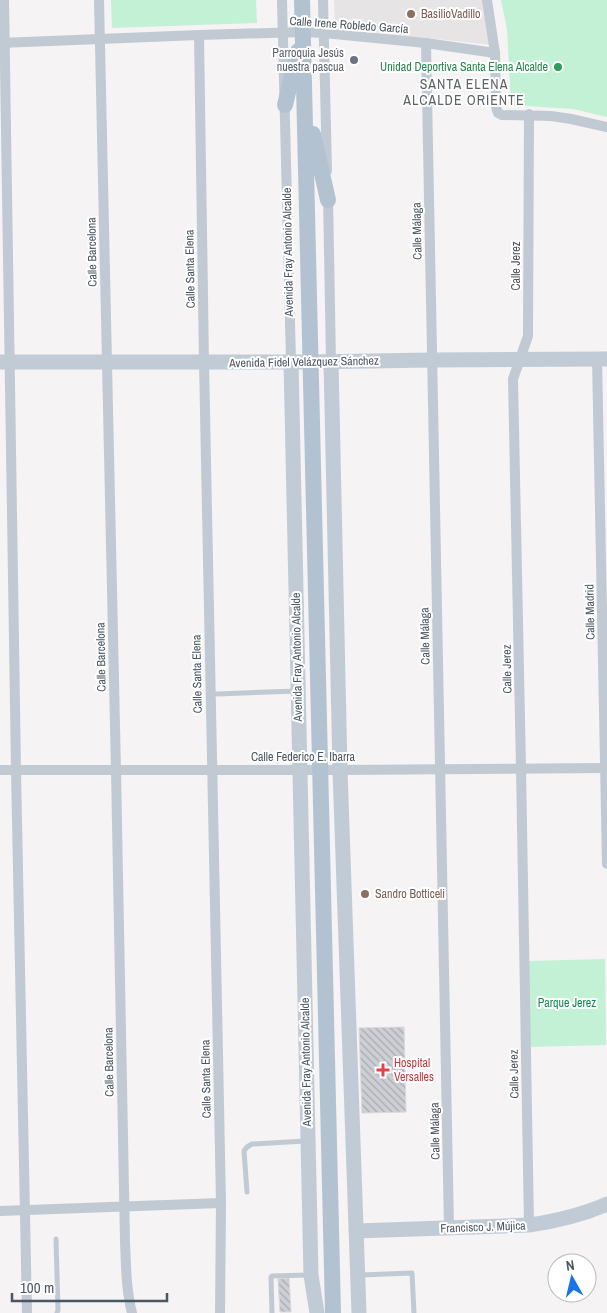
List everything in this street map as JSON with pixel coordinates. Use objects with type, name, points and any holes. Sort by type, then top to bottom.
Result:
[{"type":"main road","name":"Avenida Fray Antonio Alcalde","points":[[302,0],[333,1313]]},
{"type":"main road","points":[[284,105],[303,32]]},
{"type":"main road","points":[[305,102],[328,200]]},
{"type":"street","points":[[4,0],[2,43],[5,362],[16,771],[27,1313]]},
{"type":"street","name":"Calle Barcelona","points":[[99,0],[124,1207],[126,1276],[132,1313]]},
{"type":"street","name":"Avenida Fray Antonio Alcalde","points":[[282,0],[311,1274],[317,1313]]},
{"type":"street","points":[[323,0],[340,770],[359,1313]]},
{"type":"street","points":[[487,0],[495,53],[496,107],[498,112],[502,114],[529,114],[571,119],[607,127]]},
{"type":"street","name":"Calle Irene Robledo García","points":[[2,43],[303,32],[426,43],[495,53]]},
{"type":"street","name":"Calle Santa Elena","points":[[199,35],[220,1203],[220,1313]]},
{"type":"street","name":"Calle Málaga","points":[[426,43],[449,1228]]},
{"type":"street","name":"Calle Jerez","points":[[529,114],[528,336],[513,379],[529,1225]]},
{"type":"street","name":"Avenida Fidel Velázquez Sánchez","points":[[5,362],[331,362],[602,358]]},
{"type":"street","name":"Calle Madrid","points":[[602,358],[607,864]]},
{"type":"street","name":"Calle Federico E. Ibarra","points":[[0,770],[606,768]]},
{"type":"street","points":[[0,1211],[220,1203]]},
{"type":"street","name":"Francisco J. Mújica","points":[[356,1231],[529,1225],[575,1216],[607,1204]]},
{"type":"lane","points":[[217,694],[298,691]]},
{"type":"lane","points":[[247,1192],[244,1152],[247,1147],[252,1144],[308,1140]]},
{"type":"lane","points":[[56,1239],[57,1313]]},
{"type":"lane","points":[[358,1275],[412,1272],[414,1313]]},
{"type":"lane","points":[[272,1313],[272,1276],[311,1274]]},
{"type":"shaded area","name":"BasilioVadillo","points":[[334,0],[484,0],[492,45],[335,28]]},
{"type":"green space","points":[[111,0],[256,0],[257,23],[112,28]]},
{"type":"green space","name":"Unidad Deportiva Santa Elena Alcalde","points":[[501,0],[607,0],[607,117],[573,109],[511,105],[507,29]]},
{"type":"green space","name":"Parque Jerez","points":[[605,959],[606,1045],[529,1047],[529,961]]},
{"type":"building","name":"Hospital Versalles","points":[[404,1027],[406,1112],[362,1113],[359,1028]]},
{"type":"building","points":[[289,1278],[291,1312],[280,1312],[278,1279]]},
{"type":"place","name":"BasilioVadillo","points":[[411,14]]},
{"type":"place","name":"Parroquia Jesús nuestra pascua","points":[[354,60]]},
{"type":"place","name":"Unidad Deportiva Santa Elena Alcalde","points":[[558,67]]},
{"type":"place","name":"Sandro Botticeli","points":[[365,894]]},
{"type":"place","name":"Hospital Versalles","points":[[383,1070]]},
{"type":"district","name":"SANTA ELENA ALCALDE ORIENTE","points":[[464,92]]}]
